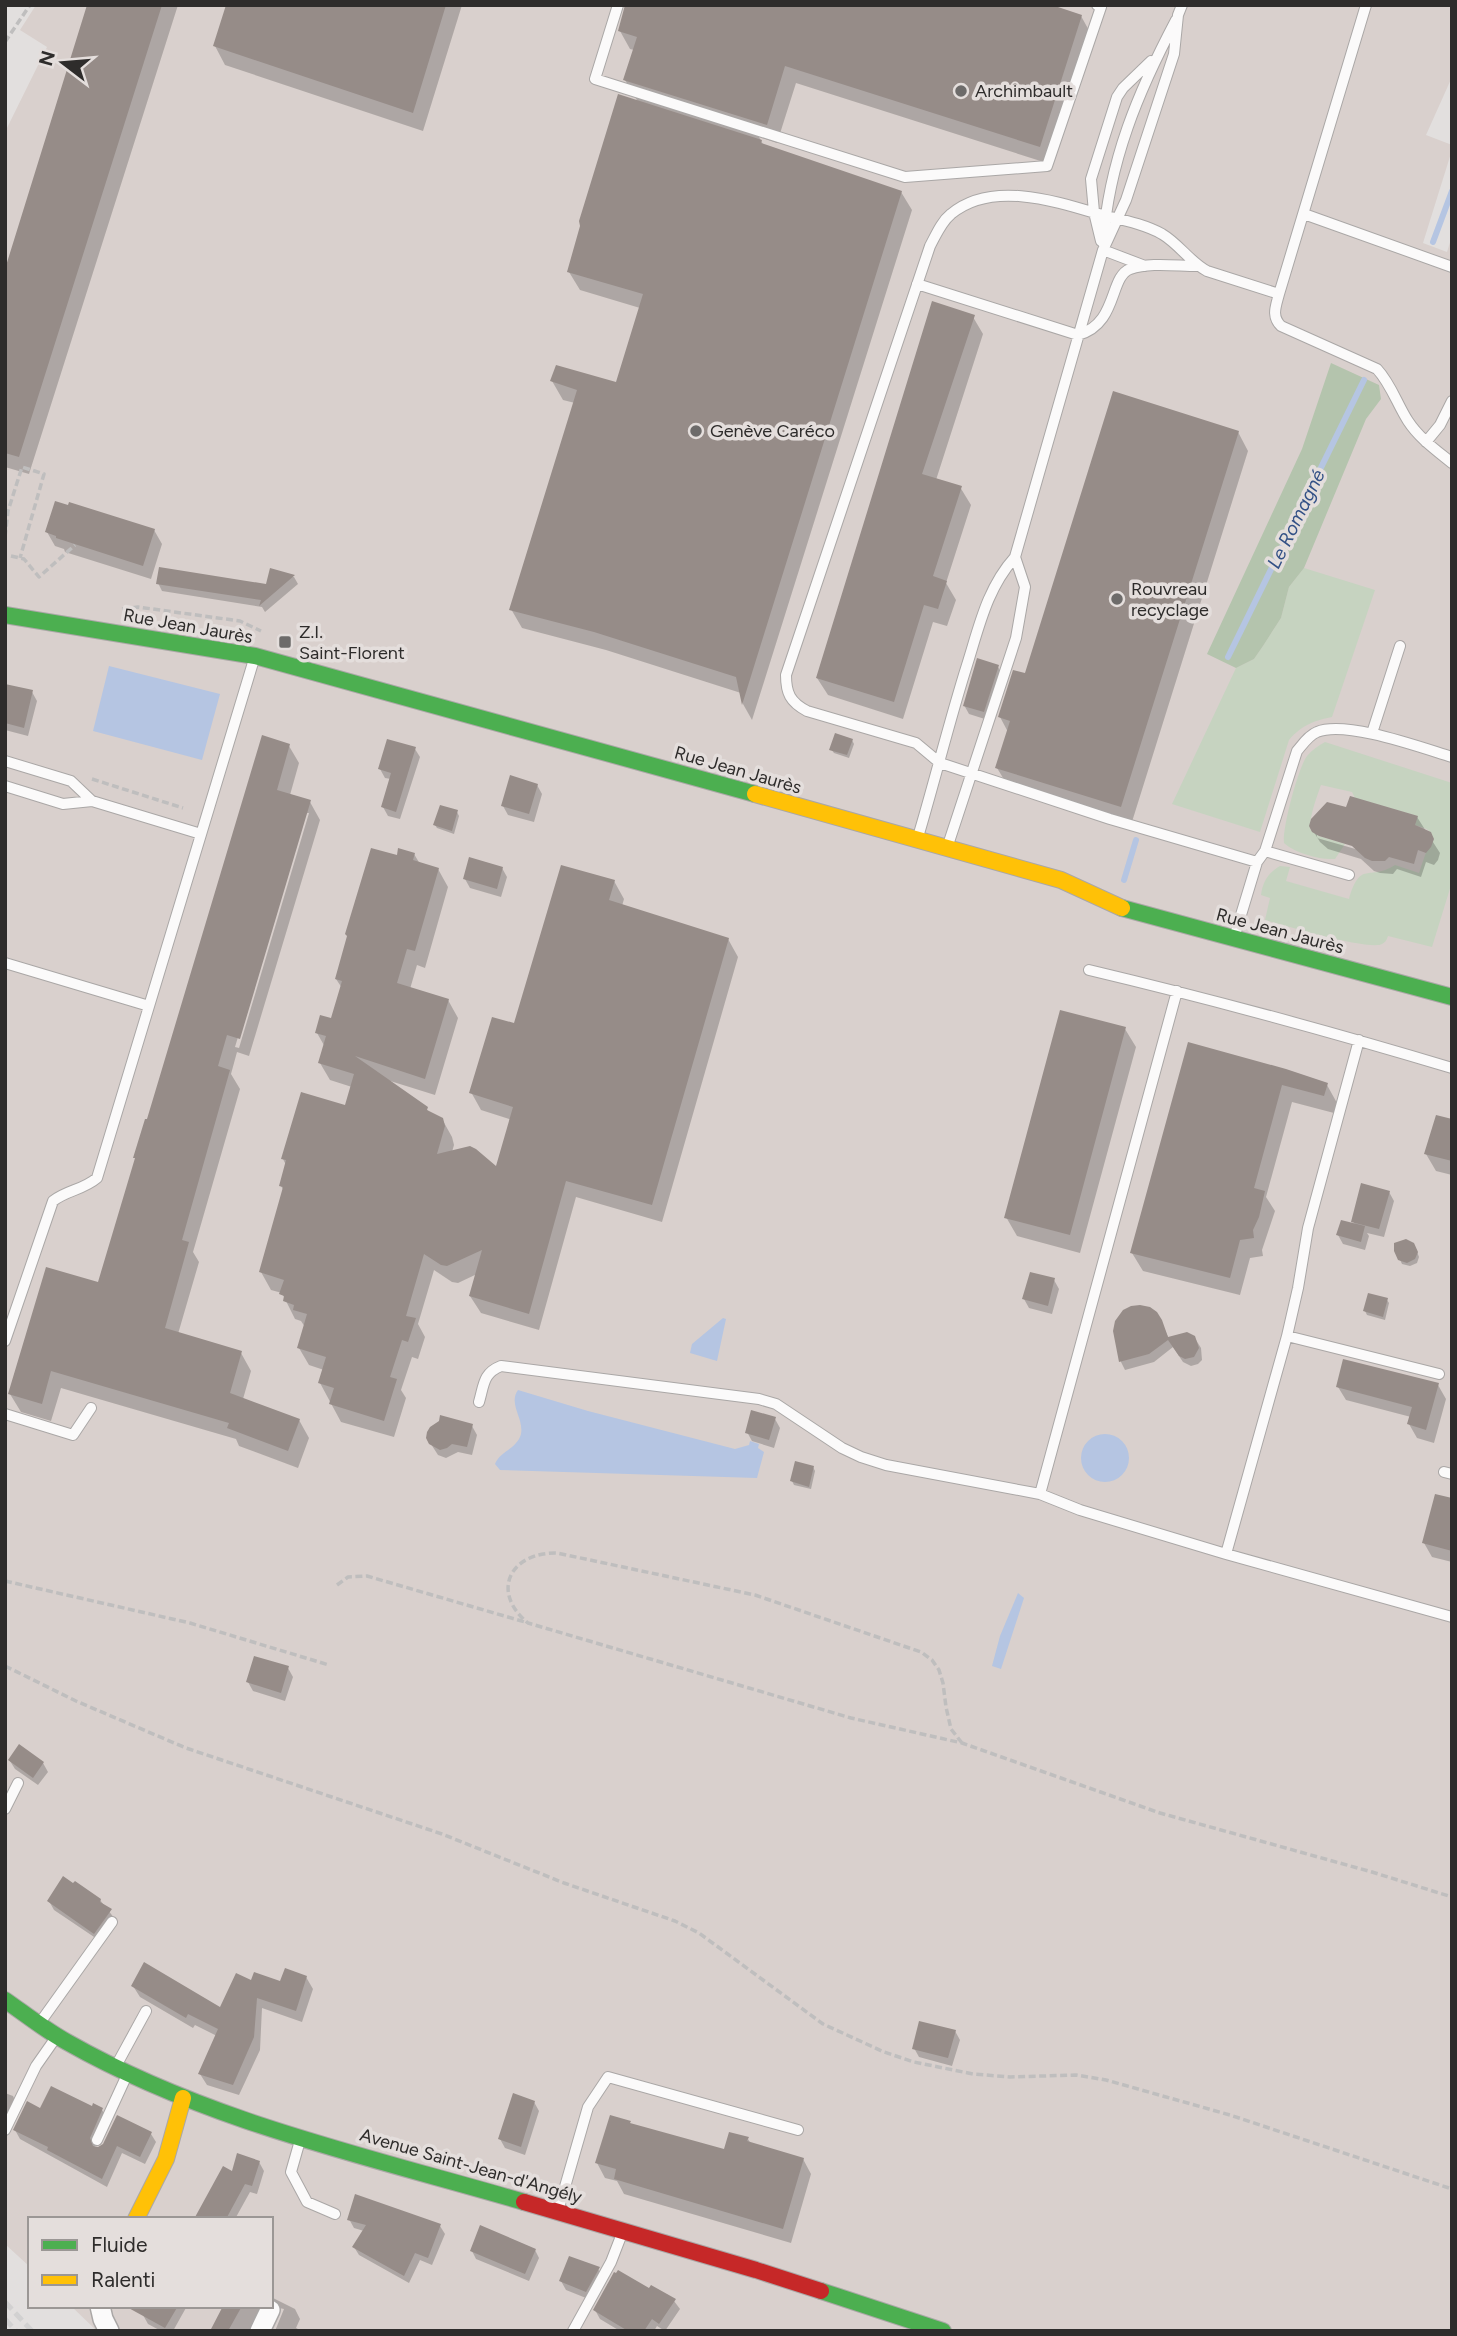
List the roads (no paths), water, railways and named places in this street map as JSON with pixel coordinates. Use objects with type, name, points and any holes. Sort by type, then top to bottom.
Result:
[{"type":"street","name":"Rue Jean Jaurès","points":[[5,615],[255,656],[1061,880],[1121,908],[1452,997]]},
{"type":"street","name":"Avenue Saint-Jean-d'Angély","points":[[5,2000],[57,2036],[121,2071],[183,2098],[301,2137],[756,2270],[920,2327],[943,2331]]},
{"type":"street","points":[[137,2217],[166,2160],[183,2098]]},
{"type":"street","points":[[100,2308],[109,2331]]},
{"type":"street","points":[[260,2331],[270,2310]]},
{"type":"lane","points":[[618,5],[595,79],[905,177],[1047,166],[1101,7],[1097,5]]},
{"type":"lane","points":[[1366,5],[1274,313],[1276,321],[1282,326],[1377,369],[1386,379],[1408,422],[1426,442],[1452,463]]},
{"type":"lane","points":[[1103,250],[1112,174],[1132,112],[1180,10]]},
{"type":"lane","points":[[917,841],[954,706],[991,589],[1014,558],[1103,250],[1126,200],[1174,54],[1180,10]]},
{"type":"lane","points":[[1103,250],[1094,212],[1091,179],[1117,97],[1157,56]]},
{"type":"lane","points":[[1257,862],[1110,819],[940,763],[916,743],[794,704],[786,691],[786,675],[930,246],[940,226],[955,211],[978,200],[1024,196],[1063,203],[1155,231],[1166,236],[1197,266],[1219,276],[1279,294]]},
{"type":"lane","points":[[1304,214],[1452,267]]},
{"type":"lane","points":[[1103,250],[1148,266]]},
{"type":"lane","points":[[917,284],[1078,335],[1091,331],[1101,320],[1124,273],[1148,266],[1197,266]]},
{"type":"lane","points":[[1426,442],[1440,425],[1452,401]]},
{"type":"lane","points":[[947,849],[1008,665],[1022,610],[1025,587],[1014,558]]},
{"type":"lane","points":[[1372,733],[1400,646]]},
{"type":"lane","points":[[5,1341],[52,1201],[64,1192],[85,1188],[97,1178],[255,656]]},
{"type":"lane","points":[[1234,939],[1257,862],[1265,851],[1297,751],[1306,740],[1318,732],[1329,730],[1372,733],[1452,757]]},
{"type":"lane","points":[[5,761],[71,781],[92,801]]},
{"type":"lane","points":[[5,786],[63,804],[92,801],[201,834]]},
{"type":"lane","points":[[1265,851],[1349,875]]},
{"type":"lane","points":[[5,963],[149,1006]]},
{"type":"lane","points":[[1089,971],[1177,991],[1452,1068]]},
{"type":"lane","points":[[1040,1494],[1177,991]]},
{"type":"lane","points":[[1226,1554],[1287,1336],[1308,1228],[1359,1040]]},
{"type":"lane","points":[[1287,1336],[1439,1374]]},
{"type":"lane","points":[[480,1402],[487,1376],[491,1370],[501,1366],[760,1399],[776,1404],[860,1457],[886,1465],[1040,1494],[1080,1510],[1226,1554],[1452,1617]]},
{"type":"lane","points":[[5,1414],[73,1435],[91,1408]]},
{"type":"lane","points":[[5,1809],[18,1783]]},
{"type":"lane","points":[[39,2024],[111,1922]]},
{"type":"lane","points":[[97,2140],[146,2011]]},
{"type":"lane","points":[[5,2130],[36,2066],[57,2036]]},
{"type":"lane","points":[[558,2212],[588,2107],[608,2077],[798,2130]]},
{"type":"lane","points":[[301,2137],[291,2172],[307,2202],[335,2214]]},
{"type":"lane","points":[[573,2331],[611,2262],[624,2231]]},
{"type":"water","points":[[109,666],[220,694],[202,760],[93,731]]},
{"type":"water","points":[[723,1318],[726,1319],[717,1361],[690,1353],[692,1344]]},
{"type":"water","points":[[518,1390],[735,1449],[749,1445],[750,1441],[759,1444],[758,1448],[764,1452],[757,1478],[500,1470],[495,1464],[497,1460],[516,1443],[521,1434],[515,1406]]},
{"type":"water","points":[[1105,1434],[1122,1441],[1129,1458],[1122,1475],[1105,1482],[1088,1475],[1081,1458],[1088,1441]]},
{"type":"water","points":[[1018,1593],[1024,1598],[1001,1669],[992,1666],[1000,1636]]},
{"type":"waterway","name":"Le Romagné","points":[[1433,242],[1452,191]]},
{"type":"waterway","name":"Le Romagné","points":[[1228,657],[1364,380]]},
{"type":"waterway","name":"Le Romagné","points":[[1124,880],[1136,840]]},
{"type":"railway","points":[[5,2302],[32,2331]]},
{"type":"railway","points":[[5,2319],[16,2331]]},
{"type":"place","name":"Archimbault","points":[[961,91]]},
{"type":"place","name":"Genève Caréco","points":[[696,431]]},
{"type":"place","name":"Rouvreau recyclage","points":[[1117,599]]},
{"type":"place","name":"Z.I. Saint-Florent","points":[[285,642]]}]
